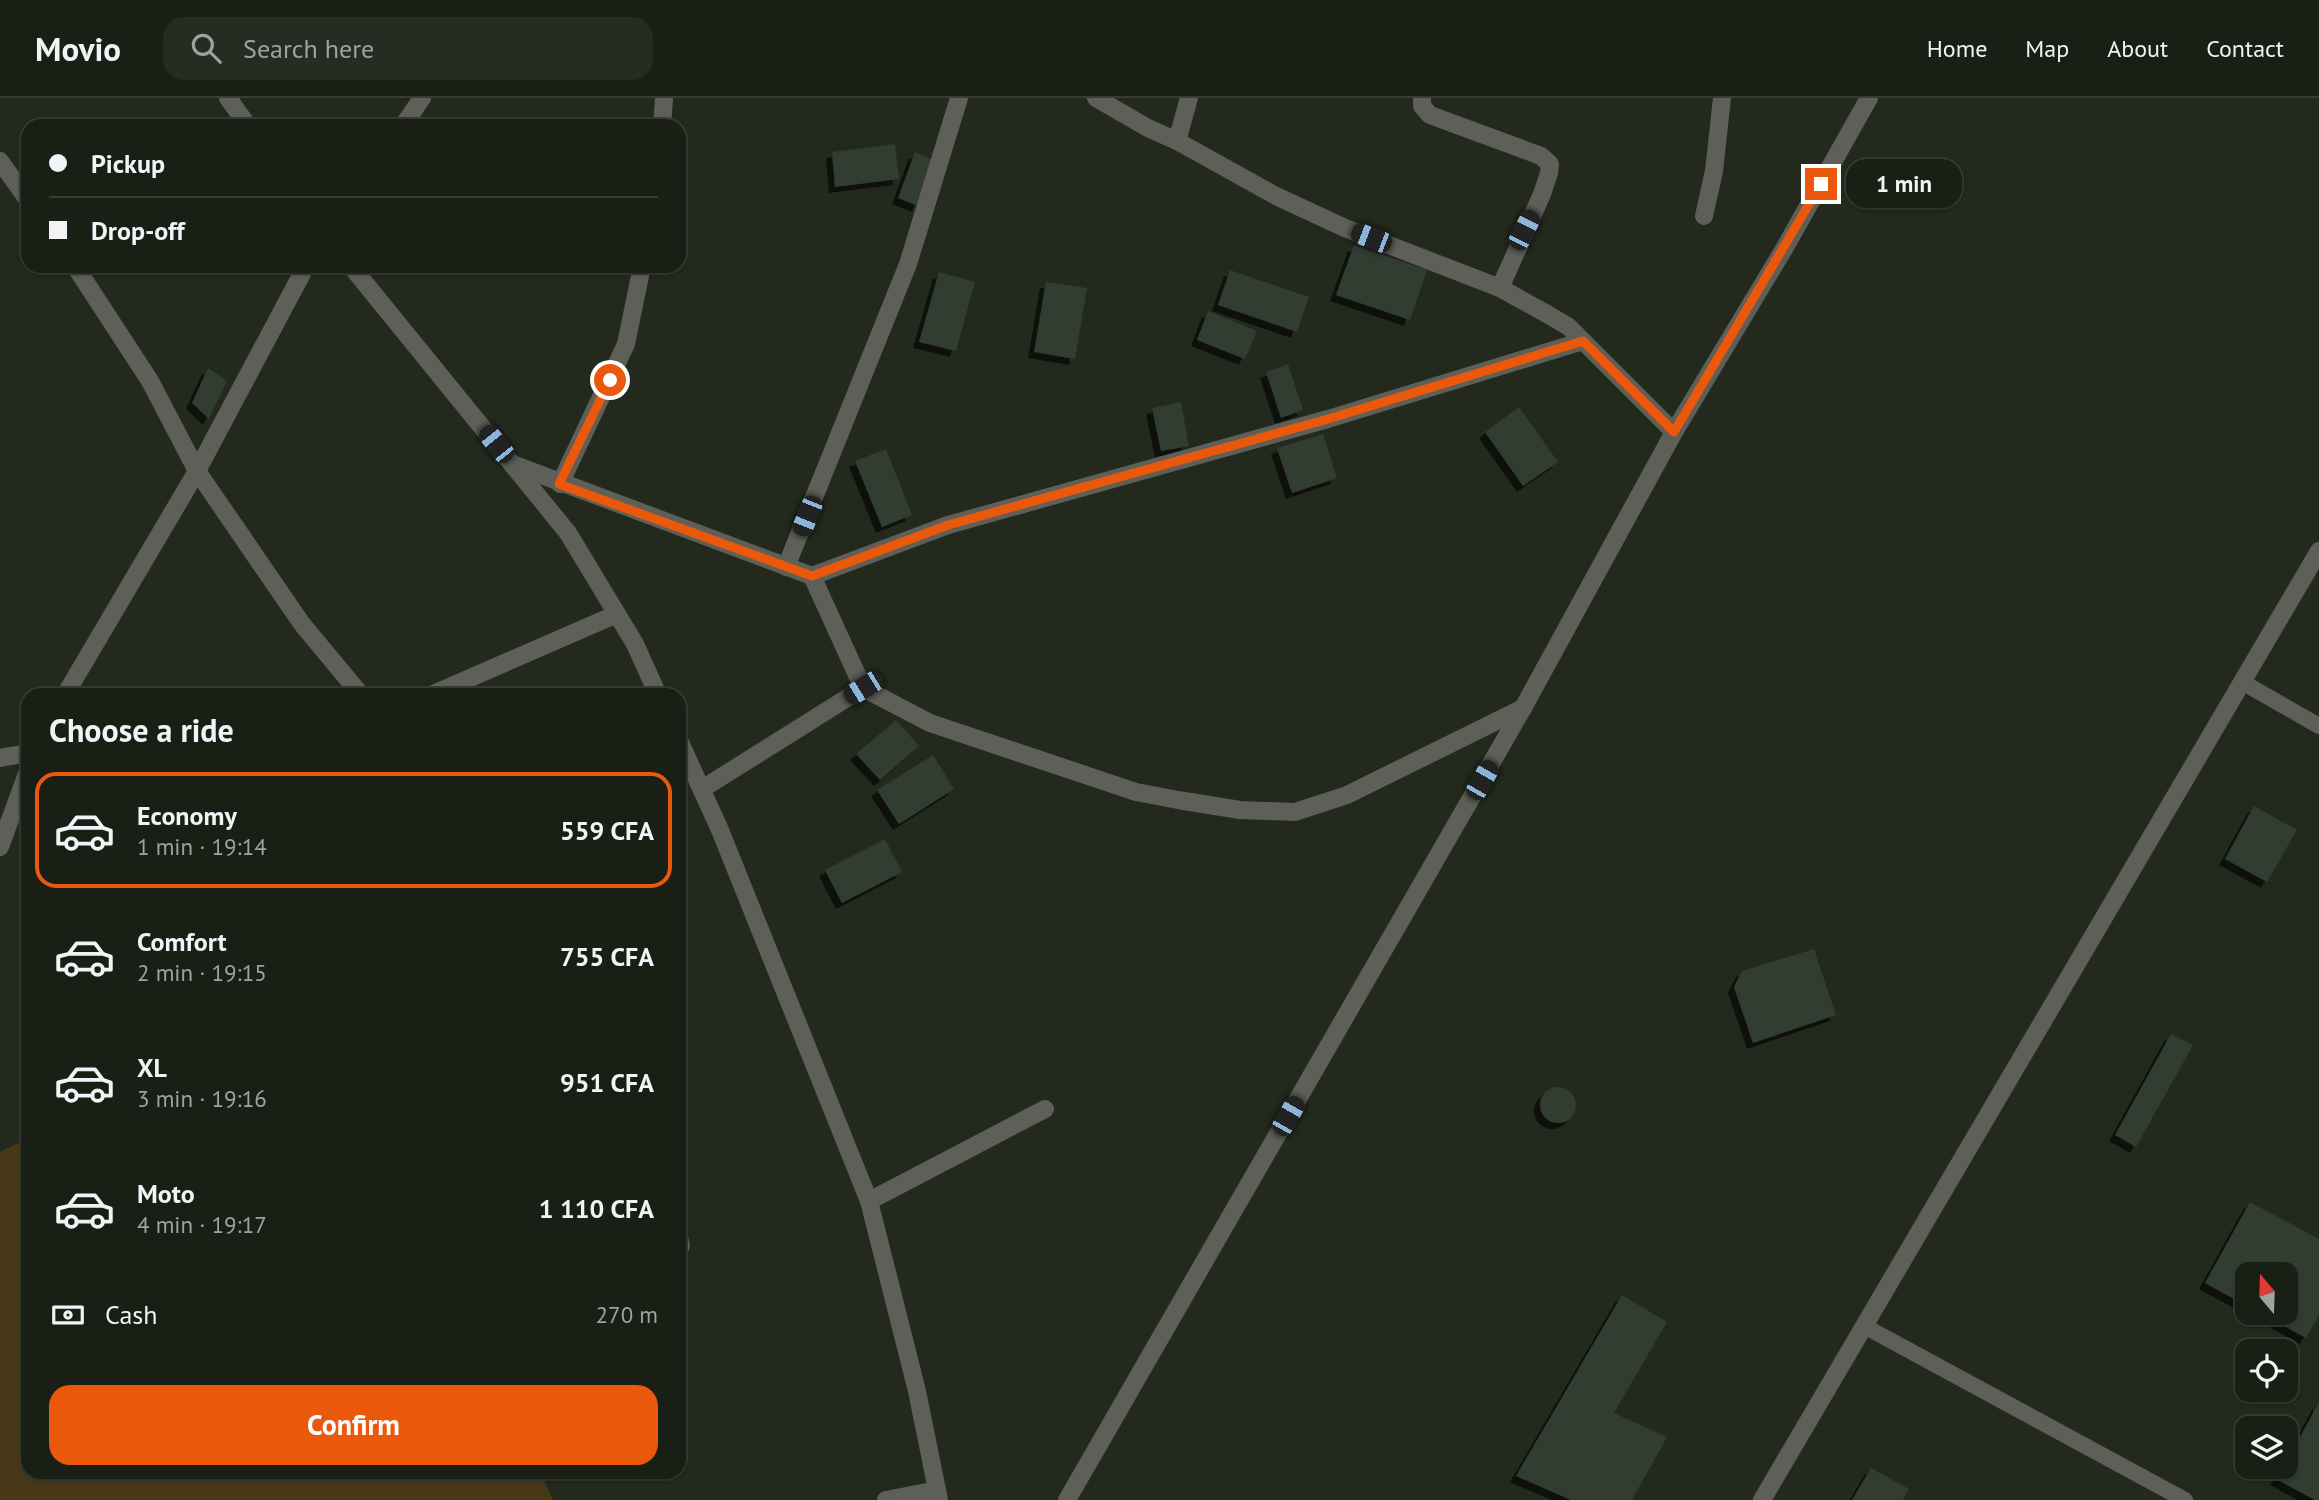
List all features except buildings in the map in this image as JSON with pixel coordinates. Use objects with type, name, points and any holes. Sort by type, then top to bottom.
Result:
[{"type":"street","points":[[228,98],[243,119]]},
{"type":"street","points":[[408,119],[422,98]]},
{"type":"street","points":[[662,119],[664,98]]},
{"type":"street","points":[[786,567],[908,264],[959,98]]},
{"type":"street","points":[[1096,98],[1276,196],[1345,228],[1500,288],[1569,327],[1674,432]]},
{"type":"street","points":[[1177,141],[1189,98]]},
{"type":"street","points":[[1422,98],[1422,106],[1430,115],[1541,156],[1550,164],[1542,194],[1500,288]]},
{"type":"street","points":[[1704,216],[1714,171],[1722,98]]},
{"type":"street","points":[[1067,1500],[1523,708],[1674,432],[1784,249],[1869,98]]},
{"type":"street","points":[[0,161],[21,190]]},
{"type":"street","points":[[80,273],[150,381],[197,471],[302,624],[354,688]]},
{"type":"street","points":[[69,688],[197,471],[302,273]]},
{"type":"street","points":[[357,273],[568,533],[635,644],[655,688]]},
{"type":"street","points":[[559,484],[626,344],[641,273]]},
{"type":"street","points":[[512,464],[559,484],[812,576],[948,525],[1328,419],[1583,341]]},
{"type":"street","points":[[1762,1500],[2319,551]]},
{"type":"street","points":[[812,576],[863,688],[930,723],[1136,792],[1178,800],[1253,811],[1295,812],[1348,795],[1523,708]]},
{"type":"street","points":[[447,688],[617,614]]},
{"type":"street","points":[[702,789],[863,688]]},
{"type":"street","points":[[0,758],[21,754]]},
{"type":"street","points":[[686,755],[869,1201],[917,1391],[938,1495],[886,1500]]},
{"type":"street","points":[[0,848],[21,790]]},
{"type":"street","points":[[869,1201],[1045,1109]]},
{"type":"lane","points":[[2242,682],[2319,726]]},
{"type":"lane","points":[[1864,1326],[2185,1500]]},
{"type":"shaded area","points":[[21,1142],[21,1479],[543,1479],[553,1500],[0,1500],[0,1152]]},
{"type":"route","points":[[610,380],[559,484],[812,576],[948,525],[1328,419],[1583,341],[1674,432],[1821,184]]}]
